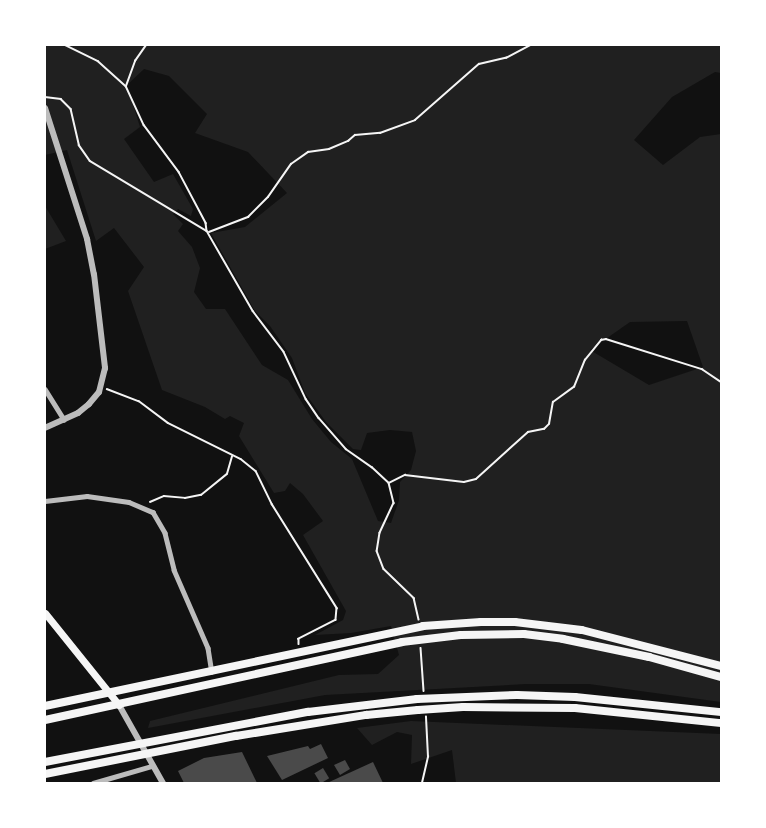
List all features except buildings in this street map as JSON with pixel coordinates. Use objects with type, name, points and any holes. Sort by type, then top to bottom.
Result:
[{"type":"highway","points":[[45,706],[423,626],[515,622],[582,630],[721,666]]},
{"type":"highway","points":[[45,720],[402,642],[461,635],[524,634],[563,639],[649,657],[721,677]]},
{"type":"highway","points":[[45,762],[353,705],[462,696],[585,697],[721,712]]},
{"type":"highway","points":[[45,774],[366,715],[464,707],[575,708],[721,723]]},
{"type":"main road","points":[[45,613],[119,705]]},
{"type":"street","points":[[45,108],[87,239],[105,360],[101,387],[90,404],[64,420],[45,428]]},
{"type":"street","points":[[45,389],[64,420]]},
{"type":"street","points":[[45,501],[87,496],[147,508],[157,516],[165,532],[174,570],[208,648],[212,672]]},
{"type":"street","points":[[119,705],[163,783]]},
{"type":"street","points":[[93,783],[152,766]]},
{"type":"path","points":[[65,45],[98,61],[126,86],[144,125],[179,172],[206,223],[208,232],[253,311],[284,352],[306,399],[346,449],[372,467],[388,483],[394,503],[380,533],[377,551],[384,569],[414,598],[419,612]]},
{"type":"path","points":[[126,86],[135,61],[147,45]]},
{"type":"path","points":[[208,232],[248,217],[268,197],[281,176],[308,152],[329,149],[348,141],[355,135],[380,133],[415,120],[479,64],[506,58],[530,45]]},
{"type":"path","points":[[45,96],[61,99],[71,109],[79,145],[90,161],[208,232]]},
{"type":"path","points":[[388,483],[405,475],[464,482],[476,479],[528,432],[544,429],[549,424],[553,402],[574,387],[585,360],[602,340],[606,339],[702,369],[721,382]]},
{"type":"path","points":[[101,387],[139,401],[168,423],[256,471],[273,504],[337,608],[336,620],[299,639],[301,651]]},
{"type":"path","points":[[147,508],[153,499],[159,497],[185,498],[201,495],[227,474],[232,456]]},
{"type":"path","points":[[422,658],[424,679]]},
{"type":"path","points":[[422,783],[428,757],[426,730]]},
{"type":"shaded area","points":[[45,45],[721,45],[721,73],[715,72],[672,97],[634,140],[663,165],[700,137],[721,134],[721,702],[589,684],[526,684],[325,695],[148,728],[150,721],[339,675],[378,674],[399,655],[391,626],[351,633],[315,635],[343,620],[346,611],[303,535],[323,521],[303,494],[290,483],[285,491],[274,493],[239,436],[244,423],[230,416],[225,419],[205,407],[162,390],[128,291],[144,267],[114,228],[96,241],[67,150],[45,155]],"holes":[[[144,69],[169,76],[207,114],[195,133],[248,152],[287,193],[245,227],[211,233],[255,311],[270,326],[292,358],[305,393],[326,422],[353,449],[361,450],[367,433],[390,430],[412,432],[416,451],[411,470],[400,482],[399,500],[391,523],[378,521],[352,459],[331,442],[312,419],[288,380],[262,365],[225,309],[206,309],[194,292],[200,268],[192,247],[178,231],[183,224],[173,214],[178,209],[191,216],[193,209],[173,174],[154,182],[124,139],[140,127],[127,85]],[[687,321],[703,367],[649,385],[590,350],[630,322]]]},
{"type":"shaded area","points":[[45,206],[66,241],[45,249]]},
{"type":"shaded area","points":[[411,721],[721,734],[721,783],[456,783],[452,750],[411,764],[412,735],[397,732],[372,745],[357,728]]}]
